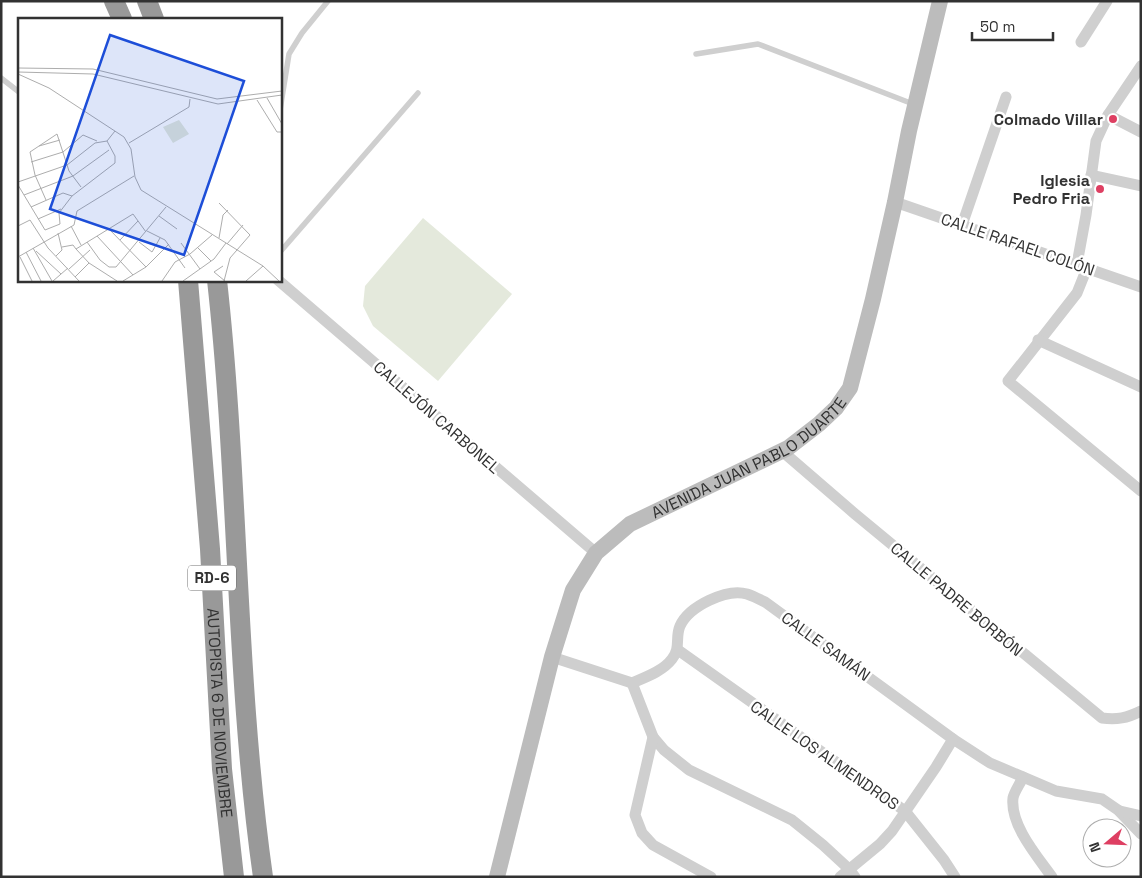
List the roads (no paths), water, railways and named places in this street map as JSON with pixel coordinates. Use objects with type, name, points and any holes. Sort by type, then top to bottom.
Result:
[{"type":"highway","points":[[114,1],[122,18]]},
{"type":"highway","points":[[147,1],[154,18]]},
{"type":"highway","name":"AUTOPISTA 6 DE NOVIEMBRE","points":[[188,281],[210,549],[222,769],[234,877]]},
{"type":"highway","name":"AUTOPISTA 6 DE NOVIEMBRE","points":[[217,281],[227,398],[249,746],[256,828],[263,877]]},
{"type":"main road","name":"AVENIDA JUAN PABLO DUARTE","points":[[497,877],[552,657],[573,590],[596,553],[630,524],[782,451],[820,424],[836,408],[850,388],[895,202],[915,105],[940,1]]},
{"type":"street","points":[[1081,42],[1107,1]]},
{"type":"street","points":[[1141,66],[1108,115],[1096,140],[1086,215],[1082,266],[1077,293],[1038,340],[1008,381],[1141,491]]},
{"type":"street","points":[[962,225],[1006,97]]},
{"type":"street","points":[[1108,115],[1141,132]]},
{"type":"street","points":[[1091,175],[1141,186]]},
{"type":"street","name":"CALLE RAFAEL COLÓN","points":[[895,202],[1141,287]]},
{"type":"street","name":"CALLEJÓN CARBONEL","points":[[279,281],[596,553]]},
{"type":"street","points":[[1038,340],[1141,387]]},
{"type":"street","name":"CALLE PADRE BORBÓN","points":[[782,451],[862,520],[1102,718],[1122,718],[1141,711]]},
{"type":"street","name":"CALLE SAMÁN","points":[[678,650],[680,626],[690,614],[704,603],[719,596],[735,593],[746,594],[764,602],[953,739],[990,763],[1056,791],[1102,799],[1118,810]]},
{"type":"street","points":[[552,657],[632,682],[659,670],[671,660],[678,650]]},
{"type":"street","name":"CALLE LOS ALMENDROS","points":[[678,650],[905,812],[955,877]]},
{"type":"street","points":[[632,682],[653,737],[664,750],[689,770],[792,820],[852,873]]},
{"type":"street","points":[[653,737],[635,815],[642,833],[653,846],[711,877]]},
{"type":"street","points":[[840,877],[852,873],[880,844],[905,812],[953,739]]},
{"type":"street","points":[[1023,777],[1013,797],[1014,814],[1024,836],[1052,877]]},
{"type":"street","points":[[1118,810],[1141,816]]},
{"type":"street","points":[[1118,810],[1141,834]]},
{"type":"lane","points":[[281,104],[289,54],[302,33],[328,1]]},
{"type":"lane","points":[[696,54],[758,44],[915,105]]},
{"type":"lane","points":[[1,78],[18,91]]},
{"type":"lane","points":[[281,251],[418,93]]},
{"type":"place","name":"Colmado Villar","points":[[1113,119]]},
{"type":"place","name":"Iglesia Pedro Fria","points":[[1100,189]]}]
